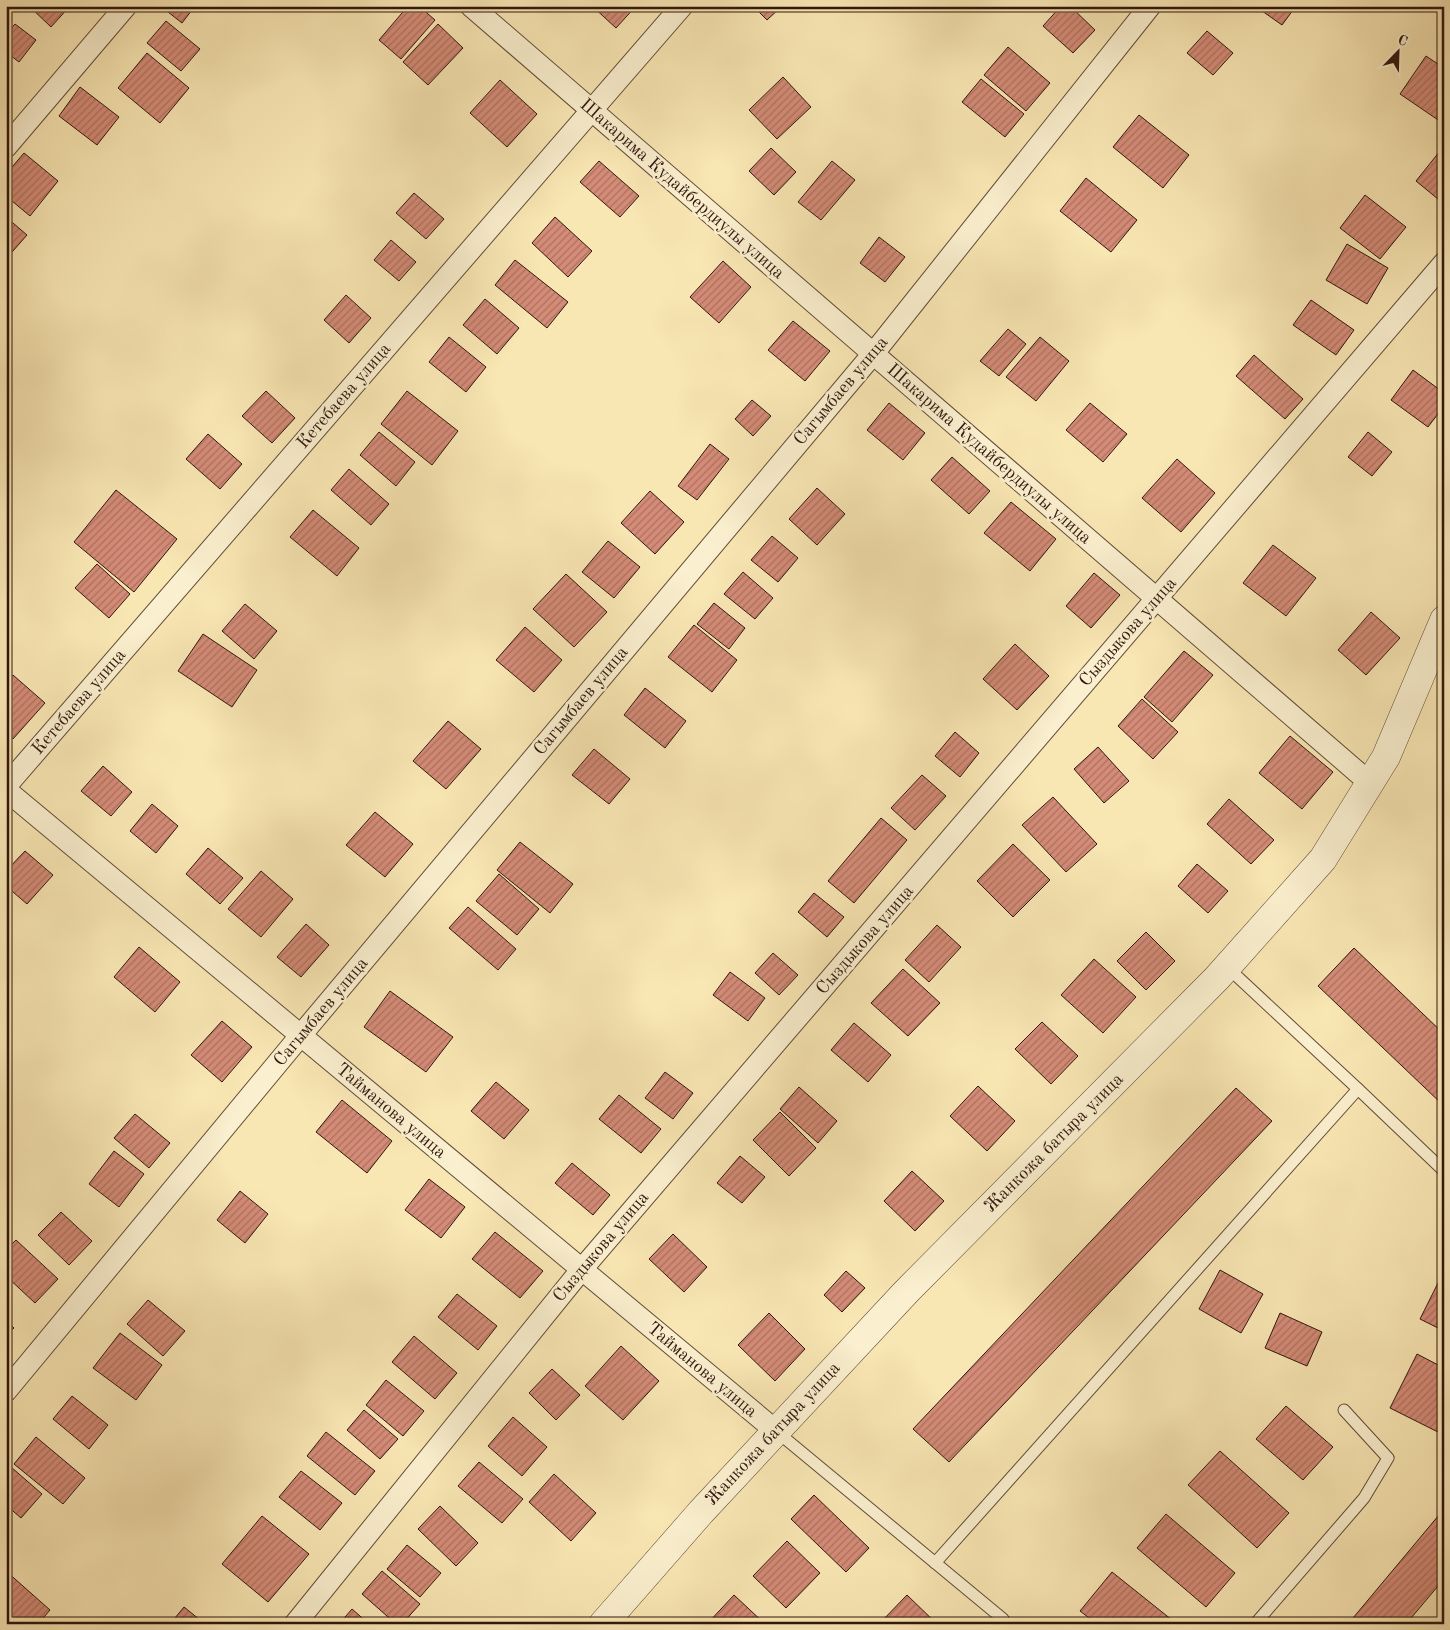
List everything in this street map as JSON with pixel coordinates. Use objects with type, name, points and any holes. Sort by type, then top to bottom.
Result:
[{"type":"street","points":[[6,147],[126,6]]},
{"type":"street","name":"Шакарима Кудайбердиулы улица","points":[[472,6],[1370,783]]},
{"type":"street","name":"Кетебаева улица","points":[[6,786],[682,6]]},
{"type":"street","name":"Сагымбаев улица","points":[[6,1391],[301,1035],[873,354],[1150,6]]},
{"type":"street","name":"Сыздыкова улица","points":[[295,1624],[582,1269],[1444,263]]},
{"type":"street","name":"Жанкожа батыра улица","points":[[602,1624],[701,1512],[906,1292],[1227,967],[1323,859],[1386,757],[1444,620]]},
{"type":"street","name":"Тайманова улица","points":[[6,790],[776,1431]]},
{"type":"lane","points":[[1227,967],[1444,1171]]},
{"type":"lane","points":[[935,1563],[1358,1089]]},
{"type":"lane","points":[[1256,1624],[1364,1498],[1388,1458],[1344,1410]]},
{"type":"lane","points":[[776,1431],[1003,1619],[1006,1624]]},
{"type":"building","points":[[29,6],[70,6],[51,27]]},
{"type":"building","points":[[164,6],[195,6],[182,23],[163,8]]},
{"type":"building","points":[[408,6],[419,6],[435,20],[401,59],[379,40]]},
{"type":"building","points":[[592,6],[636,6],[616,28]]},
{"type":"building","points":[[753,6],[782,6],[767,20]]},
{"type":"building","points":[[1061,6],[1070,6],[1095,30],[1073,53],[1043,26]]},
{"type":"building","points":[[1255,6],[1296,6],[1282,25]]},
{"type":"building","points":[[166,21],[200,49],[181,71],[147,43]]},
{"type":"building","points":[[15,24],[36,40],[19,62],[6,52],[6,34]]},
{"type":"building","points":[[438,24],[463,48],[428,85],[403,62]]},
{"type":"building","points":[[1207,31],[1233,53],[1213,75],[1187,53]]},
{"type":"building","points":[[1008,47],[1050,83],[1026,111],[984,75]]},
{"type":"building","points":[[147,53],[189,88],[160,123],[118,88]]},
{"type":"building","points":[[1426,56],[1444,68],[1444,124],[1400,94]]},
{"type":"building","points":[[783,77],[811,107],[777,139],[749,110]]},
{"type":"building","points":[[981,79],[1024,114],[1005,137],[962,102]]},
{"type":"building","points":[[500,80],[537,114],[507,147],[470,113]]},
{"type":"building","points":[[80,87],[119,117],[97,145],[59,116]]},
{"type":"building","points":[[1139,115],[1189,155],[1163,188],[1113,147]]},
{"type":"building","points":[[1444,146],[1444,204],[1416,181]]},
{"type":"building","points":[[771,148],[796,172],[774,195],[749,171]]},
{"type":"building","points":[[24,153],[58,181],[30,216],[6,196],[6,174]]},
{"type":"building","points":[[599,161],[639,196],[620,217],[580,182]]},
{"type":"building","points":[[832,161],[855,180],[821,220],[798,202]]},
{"type":"building","points":[[1086,178],[1137,220],[1111,252],[1060,211]]},
{"type":"building","points":[[414,193],[444,219],[426,239],[396,213]]},
{"type":"building","points":[[1365,195],[1406,227],[1380,259],[1340,228]]},
{"type":"building","points":[[6,217],[27,235],[6,259]]},
{"type":"building","points":[[555,217],[592,251],[568,277],[532,243]]},
{"type":"building","points":[[879,237],[905,257],[885,282],[860,263]]},
{"type":"building","points":[[391,240],[416,262],[399,281],[374,260]]},
{"type":"building","points":[[1347,244],[1388,268],[1367,304],[1326,280]]},
{"type":"building","points":[[515,260],[568,302],[547,328],[495,285]]},
{"type":"building","points":[[723,261],[751,287],[719,323],[690,297]]},
{"type":"building","points":[[346,295],[371,318],[349,343],[324,320]]},
{"type":"building","points":[[485,299],[519,328],[497,354],[463,325]]},
{"type":"building","points":[[1311,300],[1354,330],[1336,355],[1293,325]]},
{"type":"building","points":[[793,321],[830,351],[805,381],[768,350]]},
{"type":"building","points":[[1008,329],[1026,344],[999,376],[980,361]]},
{"type":"building","points":[[449,337],[486,367],[466,392],[429,362]]},
{"type":"building","points":[[1040,337],[1069,361],[1036,401],[1006,377]]},
{"type":"building","points":[[1254,355],[1303,399],[1285,419],[1236,376]]},
{"type":"building","points":[[1413,370],[1444,393],[1444,406],[1428,427],[1391,400]]},
{"type":"building","points":[[266,391],[295,418],[272,443],[242,416]]},
{"type":"building","points":[[407,391],[458,431],[432,465],[381,424]]},
{"type":"building","points":[[752,400],[771,416],[753,436],[735,419]]},
{"type":"building","points":[[889,403],[925,433],[903,460],[867,430]]},
{"type":"building","points":[[1090,403],[1127,434],[1103,462],[1066,430]]},
{"type":"building","points":[[379,432],[415,462],[396,486],[360,455]]},
{"type":"building","points":[[1368,432],[1392,452],[1372,476],[1348,457]]},
{"type":"building","points":[[208,434],[242,464],[220,489],[186,459]]},
{"type":"building","points":[[710,444],[729,459],[697,500],[678,486]]},
{"type":"building","points":[[952,457],[990,491],[969,514],[931,480]]},
{"type":"building","points":[[1177,459],[1215,493],[1181,532],[1142,498]]},
{"type":"building","points":[[349,469],[389,504],[371,525],[331,490]]},
{"type":"building","points":[[817,488],[845,514],[817,545],[789,519]]},
{"type":"building","points":[[116,490],[177,539],[134,592],[74,542]]},
{"type":"building","points":[[650,491],[684,522],[655,554],[621,523]]},
{"type":"building","points":[[1011,502],[1056,539],[1030,571],[984,533]]},
{"type":"building","points":[[313,510],[359,548],[337,576],[290,537]]},
{"type":"building","points":[[772,536],[798,558],[778,582],[751,560]]},
{"type":"building","points":[[608,541],[640,567],[614,598],[582,572]]},
{"type":"building","points":[[1273,545],[1316,578],[1286,616],[1243,583]]},
{"type":"building","points":[[97,564],[130,594],[109,618],[75,588]]},
{"type":"building","points":[[743,572],[773,598],[755,619],[724,594]]},
{"type":"building","points":[[1094,573],[1120,595],[1091,628],[1066,606]]},
{"type":"building","points":[[566,574],[607,612],[574,647],[533,609]]},
{"type":"building","points":[[714,603],[745,628],[729,649],[697,624]]},
{"type":"building","points":[[245,604],[277,631],[254,659],[222,631]]},
{"type":"building","points":[[1371,612],[1400,638],[1366,675],[1338,650]]},
{"type":"building","points":[[694,625],[737,660],[712,692],[668,657]]},
{"type":"building","points":[[525,627],[562,660],[534,692],[496,660]]},
{"type":"building","points":[[203,634],[257,670],[232,707],[178,671]]},
{"type":"building","points":[[1015,644],[1049,676],[1017,710],[983,679]]},
{"type":"building","points":[[1184,651],[1213,675],[1172,722],[1144,697]]},
{"type":"building","points":[[13,675],[45,703],[13,739],[6,733],[6,682]]},
{"type":"building","points":[[645,688],[686,721],[665,748],[624,715]]},
{"type":"building","points":[[1142,699],[1178,732],[1153,759],[1118,726]]},
{"type":"building","points":[[448,721],[481,749],[446,789],[413,761]]},
{"type":"building","points":[[955,732],[979,753],[960,777],[935,756]]},
{"type":"building","points":[[1290,736],[1333,772],[1302,809],[1259,773]]},
{"type":"building","points":[[1098,747],[1129,781],[1104,803],[1074,769]]},
{"type":"building","points":[[594,749],[630,779],[609,804],[572,775]]},
{"type":"building","points":[[103,766],[132,792],[111,816],[81,791]]},
{"type":"building","points":[[922,775],[946,796],[915,830],[891,808]]},
{"type":"building","points":[[1053,797],[1097,844],[1066,872],[1022,825]]},
{"type":"building","points":[[1229,799],[1274,840],[1251,864],[1207,824]]},
{"type":"building","points":[[152,804],[178,826],[156,853],[130,831]]},
{"type":"building","points":[[375,812],[413,844],[385,877],[346,845]]},
{"type":"building","points":[[881,818],[907,840],[854,903],[828,881]]},
{"type":"building","points":[[520,842],[573,884],[550,913],[497,870]]},
{"type":"building","points":[[1013,844],[1050,880],[1013,917],[977,881]]},
{"type":"building","points":[[208,848],[243,878],[220,904],[186,874]]},
{"type":"building","points":[[25,851],[53,875],[27,904],[6,886],[6,871]]},
{"type":"building","points":[[1197,864],[1228,891],[1208,913],[1178,886]]},
{"type":"building","points":[[261,871],[293,899],[261,937],[228,909]]},
{"type":"building","points":[[499,874],[539,909],[517,935],[476,901]]},
{"type":"building","points":[[814,893],[844,917],[827,937],[798,912]]},
{"type":"building","points":[[468,907],[516,949],[498,970],[449,928]]},
{"type":"building","points":[[306,924],[329,945],[301,977],[277,957]]},
{"type":"building","points":[[937,925],[961,947],[929,982],[905,960]]},
{"type":"building","points":[[1146,932],[1175,961],[1146,990],[1117,961]]},
{"type":"building","points":[[139,947],[180,982],[155,1012],[114,977]]},
{"type":"building","points":[[1354,948],[1444,1034],[1444,1106],[1318,986]]},
{"type":"building","points":[[773,953],[798,975],[779,995],[755,973]]},
{"type":"building","points":[[1094,959],[1136,997],[1103,1033],[1061,995]]},
{"type":"building","points":[[903,969],[940,1003],[908,1036],[871,1003]]},
{"type":"building","points":[[730,972],[765,998],[748,1021],[713,995]]},
{"type":"building","points":[[390,991],[453,1037],[426,1072],[364,1027]]},
{"type":"building","points":[[222,1021],[252,1047],[222,1082],[191,1055]]},
{"type":"building","points":[[1042,1022],[1078,1056],[1051,1084],[1015,1049]]},
{"type":"building","points":[[854,1023],[891,1055],[868,1082],[831,1050]]},
{"type":"building","points":[[665,1072],[693,1093],[673,1119],[645,1098]]},
{"type":"building","points":[[496,1082],[529,1110],[504,1139],[471,1111]]},
{"type":"building","points":[[978,1086],[1015,1121],[987,1151],[950,1116]]},
{"type":"building","points":[[799,1087],[837,1121],[818,1143],[780,1109]]},
{"type":"building","points":[[1236,1088],[1272,1121],[949,1462],[913,1429]]},
{"type":"building","points":[[619,1095],[661,1129],[641,1153],[599,1119]]},
{"type":"building","points":[[342,1100],[392,1141],[367,1173],[316,1132]]},
{"type":"building","points":[[780,1112],[816,1148],[789,1176],[753,1140]]},
{"type":"building","points":[[135,1114],[170,1143],[149,1168],[114,1138]]},
{"type":"building","points":[[114,1151],[144,1174],[119,1207],[89,1184]]},
{"type":"building","points":[[740,1156],[765,1177],[742,1203],[717,1183]]},
{"type":"building","points":[[572,1163],[610,1195],[593,1215],[555,1183]]},
{"type":"building","points":[[912,1171],[944,1201],[915,1231],[884,1201]]},
{"type":"building","points":[[429,1179],[465,1207],[441,1238],[405,1210]]},
{"type":"building","points":[[240,1191],[268,1214],[245,1243],[217,1220]]},
{"type":"building","points":[[61,1212],[92,1241],[69,1265],[38,1235]]},
{"type":"building","points":[[495,1232],[543,1271],[520,1298],[472,1259]]},
{"type":"building","points":[[673,1234],[707,1267],[684,1292],[649,1259]]},
{"type":"building","points":[[16,1240],[58,1279],[35,1303],[6,1276],[6,1250]]},
{"type":"building","points":[[1220,1270],[1263,1294],[1241,1333],[1199,1309]]},
{"type":"building","points":[[846,1271],[865,1288],[842,1312],[824,1295]]},
{"type":"building","points":[[1444,1271],[1444,1331],[1420,1319]]},
{"type":"building","points":[[457,1294],[497,1326],[478,1350],[438,1317]]},
{"type":"building","points":[[148,1300],[185,1331],[163,1356],[127,1324]]},
{"type":"building","points":[[769,1313],[805,1349],[775,1381],[738,1345]]},
{"type":"building","points":[[1280,1313],[1322,1332],[1307,1366],[1265,1348]]},
{"type":"building","points":[[6,1320],[14,1328],[6,1335]]},
{"type":"building","points":[[120,1333],[162,1365],[136,1400],[93,1368]]},
{"type":"building","points":[[414,1336],[457,1373],[435,1399],[392,1362]]},
{"type":"building","points":[[621,1346],[659,1381],[623,1420],[585,1386]]},
{"type":"building","points":[[1417,1354],[1444,1368],[1444,1435],[1390,1408]]},
{"type":"building","points":[[552,1369],[580,1395],[556,1420],[529,1393]]},
{"type":"building","points":[[386,1380],[424,1411],[403,1436],[366,1405]]},
{"type":"building","points":[[72,1396],[108,1425],[89,1449],[53,1419]]},
{"type":"building","points":[[1286,1406],[1333,1447],[1303,1480],[1256,1439]]},
{"type":"building","points":[[364,1410],[398,1439],[380,1459],[347,1430]]},
{"type":"building","points":[[513,1417],[547,1447],[522,1476],[488,1446]]},
{"type":"building","points":[[326,1432],[375,1471],[355,1495],[307,1456]]},
{"type":"building","points":[[36,1437],[85,1478],[63,1504],[14,1464]]},
{"type":"building","points":[[1220,1451],[1289,1513],[1257,1548],[1188,1485]]},
{"type":"building","points":[[479,1462],[523,1499],[502,1523],[458,1486]]},
{"type":"building","points":[[11,1467],[42,1494],[21,1518],[6,1505],[6,1473]]},
{"type":"building","points":[[301,1471],[342,1503],[320,1530],[279,1497]]},
{"type":"building","points":[[554,1474],[596,1513],[571,1541],[529,1502]]},
{"type":"building","points":[[814,1495],[869,1548],[846,1572],[791,1519]]},
{"type":"building","points":[[440,1506],[478,1543],[456,1566],[418,1529]]},
{"type":"building","points":[[1444,1509],[1444,1579],[1406,1624],[1348,1624]]},
{"type":"building","points":[[1166,1514],[1235,1573],[1206,1607],[1137,1548]]},
{"type":"building","points":[[262,1516],[309,1554],[268,1602],[222,1564]]},
{"type":"building","points":[[787,1541],[820,1573],[786,1608],[753,1576]]},
{"type":"building","points":[[407,1545],[441,1573],[420,1597],[387,1569]]},
{"type":"building","points":[[6,1571],[50,1610],[38,1624],[6,1624]]},
{"type":"building","points":[[382,1571],[420,1604],[402,1624],[396,1624],[362,1594]]},
{"type":"building","points":[[1112,1572],[1177,1624],[1097,1624],[1080,1611]]},
{"type":"building","points":[[734,1595],[765,1624],[707,1624]]},
{"type":"building","points":[[907,1595],[937,1624],[879,1624]]},
{"type":"building","points":[[184,1607],[205,1624],[170,1624]]},
{"type":"building","points":[[352,1609],[369,1624],[339,1624]]}]
